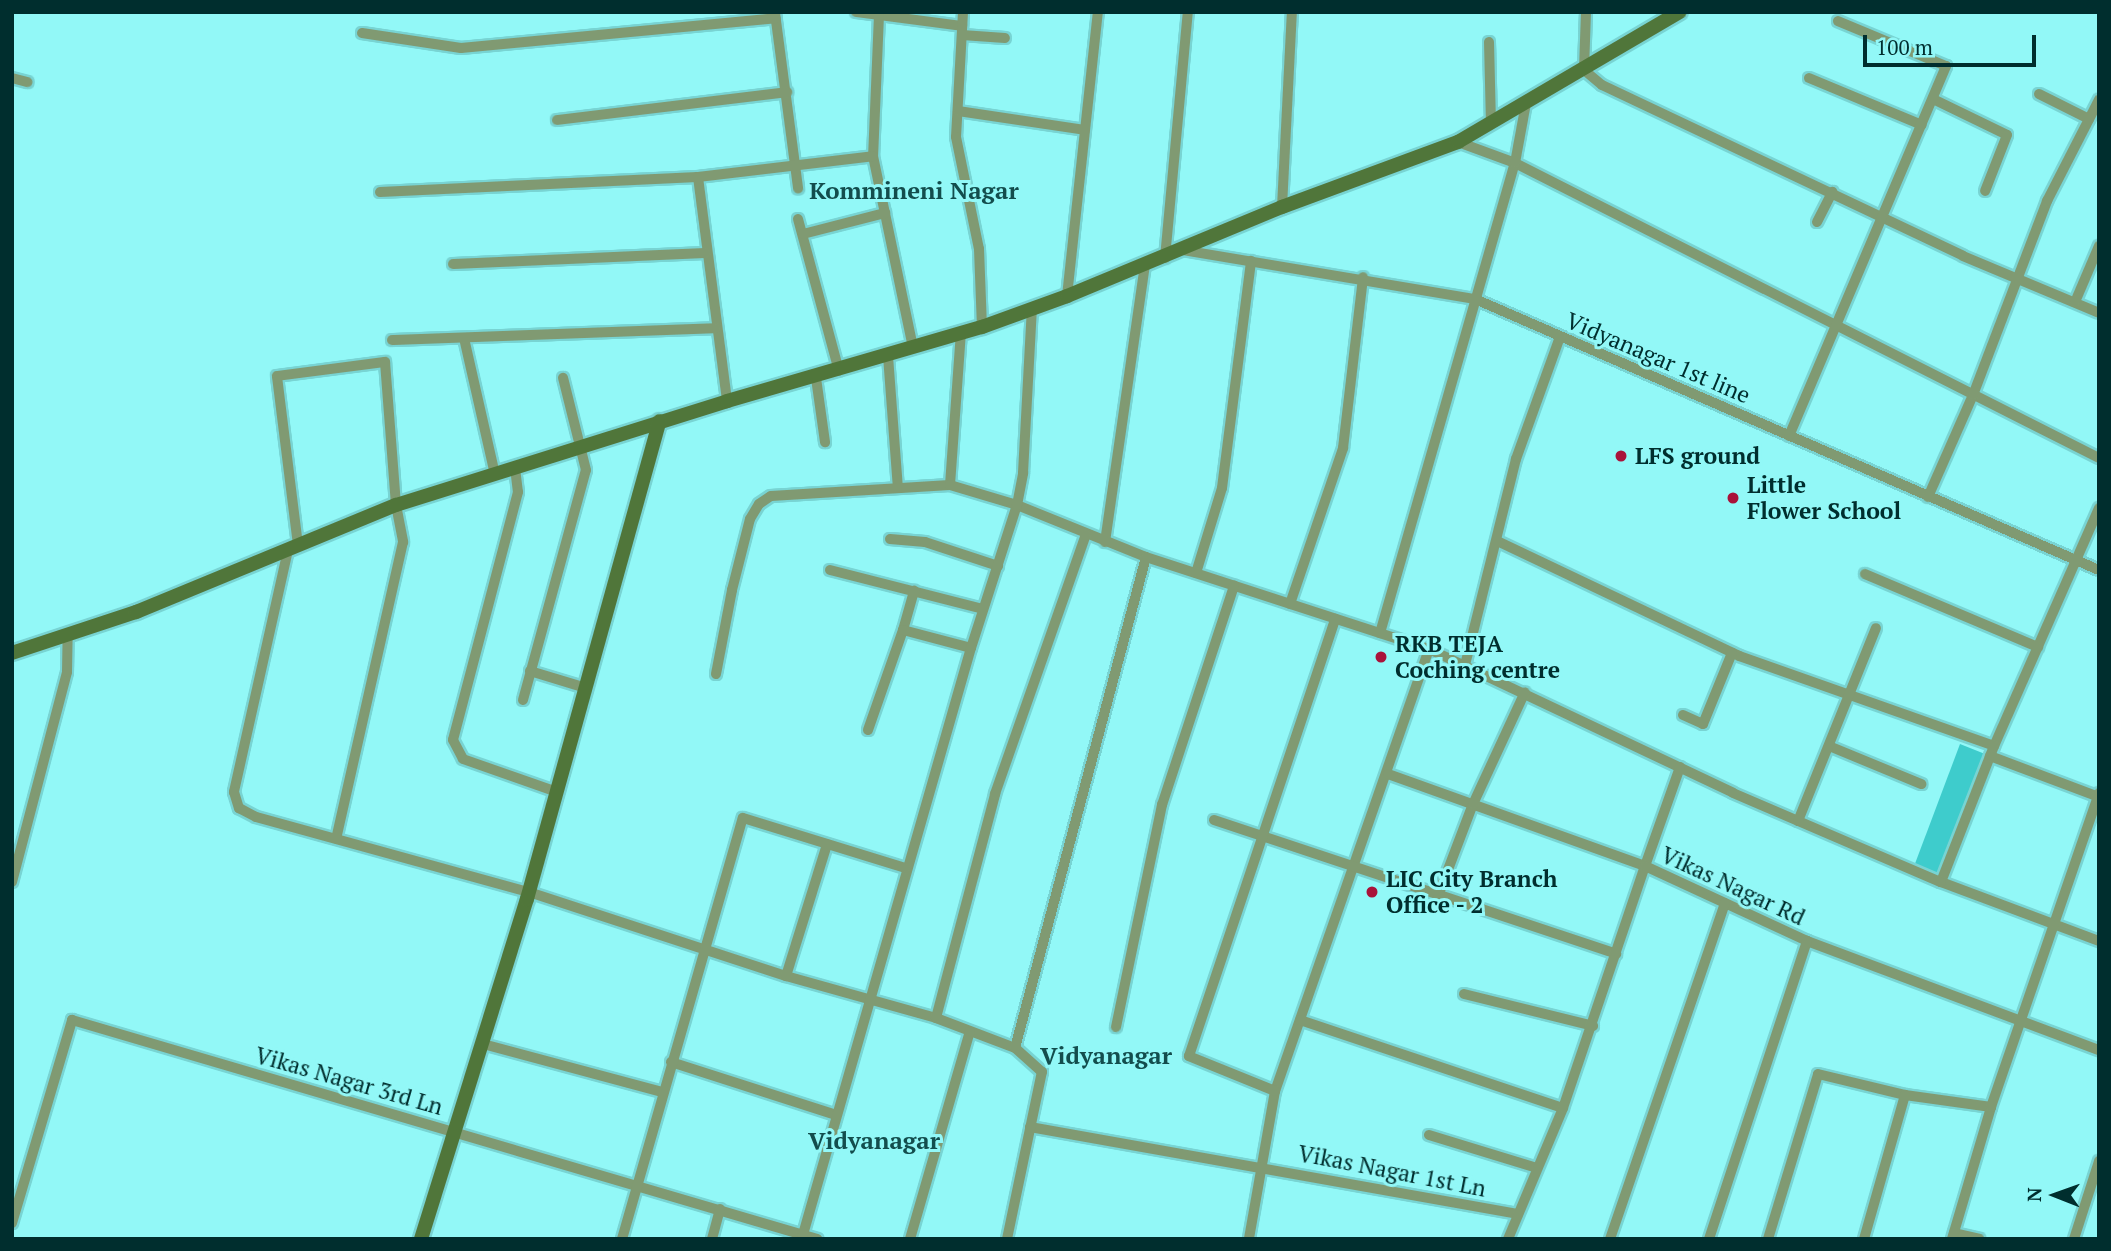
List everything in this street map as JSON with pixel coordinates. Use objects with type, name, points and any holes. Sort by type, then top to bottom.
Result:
[{"type":"street","points":[[856,12],[1005,38]]},
{"type":"street","points":[[963,12],[957,137],[979,249],[982,327]]},
{"type":"street","points":[[1067,296],[1098,12]]},
{"type":"street","points":[[1165,258],[1188,12]]},
{"type":"street","points":[[1282,207],[1292,12]]},
{"type":"street","points":[[1584,70],[1586,12]]},
{"type":"street","points":[[12,653],[136,612],[396,505],[660,421],[816,378],[982,327],[1067,296],[1165,258],[1282,207],[1458,142],[1677,13]]},
{"type":"street","points":[[362,33],[461,48],[775,15],[798,188]]},
{"type":"street","points":[[879,15],[873,156],[913,348]]},
{"type":"street","points":[[1789,436],[1946,66],[1838,20]]},
{"type":"street","points":[[1489,42],[1491,123]]},
{"type":"street","points":[[1584,70],[1602,85],[2017,278],[2099,313]]},
{"type":"street","points":[[12,78],[27,82]]},
{"type":"street","points":[[1809,78],[1922,125]]},
{"type":"street","points":[[557,120],[787,92]]},
{"type":"street","points":[[2039,94],[2089,119]]},
{"type":"street","points":[[1933,99],[2007,135],[1985,191]]},
{"type":"street","points":[[1928,497],[1973,395],[2047,201],[2099,100]]},
{"type":"street","points":[[1380,633],[1515,163],[1526,103]]},
{"type":"street","points":[[958,111],[1085,130]]},
{"type":"street","points":[[1458,142],[1515,163],[2099,458]]},
{"type":"street","points":[[380,192],[698,177],[794,163],[873,156]]},
{"type":"street","points":[[698,177],[727,401]]},
{"type":"street","points":[[1817,222],[1832,192]]},
{"type":"street","points":[[803,234],[885,213]]},
{"type":"street","points":[[799,219],[839,371]]},
{"type":"street","points":[[2076,302],[2099,246]]},
{"type":"street","name":"Vidyanagar 1st line","points":[[1182,250],[1363,277],[1475,299],[2073,561],[2099,570]]},
{"type":"street","points":[[453,264],[706,253]]},
{"type":"street","points":[[1196,573],[1222,488],[1251,261]]},
{"type":"street","points":[[1105,542],[1145,265]]},
{"type":"street","points":[[1290,604],[1343,448],[1363,277]]},
{"type":"street","points":[[802,1237],[906,867],[983,608],[1017,505],[1023,473],[1032,309]]},
{"type":"street","points":[[392,340],[716,328]]},
{"type":"street","points":[[950,485],[961,333]]},
{"type":"street","points":[[1465,665],[1516,459],[1560,337]]},
{"type":"street","points":[[464,338],[495,475]]},
{"type":"street","points":[[888,356],[898,488]]},
{"type":"street","points":[[336,839],[403,542],[396,505],[385,362],[277,376],[293,548],[234,792],[239,808],[256,817],[528,892],[707,948],[786,976],[936,1018],[1015,1048],[1041,1072],[1007,1239]]},
{"type":"street","points":[[523,700],[586,470],[563,378]]},
{"type":"street","points":[[816,378],[825,442]]},
{"type":"street","points":[[421,1239],[528,892],[660,421]]},
{"type":"street","points":[[515,468],[518,492],[453,740],[463,759],[556,792]]},
{"type":"street","points":[[716,674],[734,578],[750,519],[758,504],[771,496],[950,485],[1017,505],[1146,557],[1429,649],[1798,821],[2056,927],[2099,941]]},
{"type":"street","points":[[1941,881],[1992,751],[2073,561],[2099,508]]},
{"type":"street","points":[[936,1018],[995,794],[1086,534]]},
{"type":"street","points":[[890,539],[925,541],[998,566]]},
{"type":"street","points":[[1497,541],[1732,653],[1849,695],[2098,796],[2023,1023],[1991,1107],[1953,1236],[1979,1239]]},
{"type":"street","points":[[1015,1048],[1146,557]]},
{"type":"street","points":[[830,570],[983,608]]},
{"type":"street","points":[[1865,574],[2038,647]]},
{"type":"street","points":[[1116,1027],[1162,805],[1234,586]]},
{"type":"street","points":[[868,730],[914,591]]},
{"type":"street","points":[[1275,1091],[1189,1056],[1335,619]]},
{"type":"street","points":[[1798,821],[1877,628]]},
{"type":"street","points":[[903,630],[971,648]]},
{"type":"street","points":[[12,881],[67,672],[68,633]]},
{"type":"street","points":[[1249,1239],[1275,1091],[1388,774],[1429,649]]},
{"type":"street","points":[[1683,715],[1703,724],[1732,653]]},
{"type":"street","points":[[530,671],[586,688]]},
{"type":"street","points":[[1438,896],[1473,804],[1525,692]]},
{"type":"street","points":[[1829,746],[1921,785]]},
{"type":"street","points":[[1388,774],[1645,866],[1680,767]]},
{"type":"street","points":[[622,1239],[662,1092],[707,948],[743,818],[906,867]]},
{"type":"street","points":[[1214,820],[1354,869],[1616,954]]},
{"type":"street","points":[[786,976],[827,844]]},
{"type":"street","name":"Vikas Nagar Rd","points":[[1508,1239],[1563,1108],[1645,866],[1807,941],[2099,1050]]},
{"type":"street","points":[[1610,1239],[1726,903]]},
{"type":"street","points":[[1709,1239],[1807,941]]},
{"type":"street","points":[[1464,994],[1592,1026]]},
{"type":"street","name":"Vikas Nagar 3rd Ln","points":[[12,1223],[72,1020],[636,1184],[802,1237],[817,1239]]},
{"type":"street","points":[[1300,1020],[1563,1108]]},
{"type":"street","points":[[910,1239],[970,1031]]},
{"type":"street","points":[[483,1044],[662,1092]]},
{"type":"street","points":[[671,1062],[836,1115]]},
{"type":"street","points":[[1768,1239],[1818,1074],[1905,1095],[1991,1107]]},
{"type":"street","points":[[1864,1239],[1905,1095]]},
{"type":"street","name":"Vikas Nagar 1st Ln","points":[[1030,1127],[1517,1214]]},
{"type":"street","points":[[1429,1135],[1537,1168]]},
{"type":"street","points":[[2074,1239],[2099,1161]]},
{"type":"street","points":[[712,1239],[720,1209]]},
{"type":"shaded area","points":[[1960,744],[1990,756],[1941,882],[1913,869]]},
{"type":"place","name":"LFS ground","points":[[1621,456]]},
{"type":"place","name":"Little Flower School","points":[[1733,498]]},
{"type":"place","name":"RKB TEJA Coching centre","points":[[1381,657]]},
{"type":"place","name":"LIC City Branch Office - 2","points":[[1372,892]]},
{"type":"district","name":"Kommineni Nagar","points":[[914,191]]},
{"type":"district","name":"Vidyanagar","points":[[1106,1056]]},
{"type":"district","name":"Vidyanagar","points":[[874,1141]]}]
